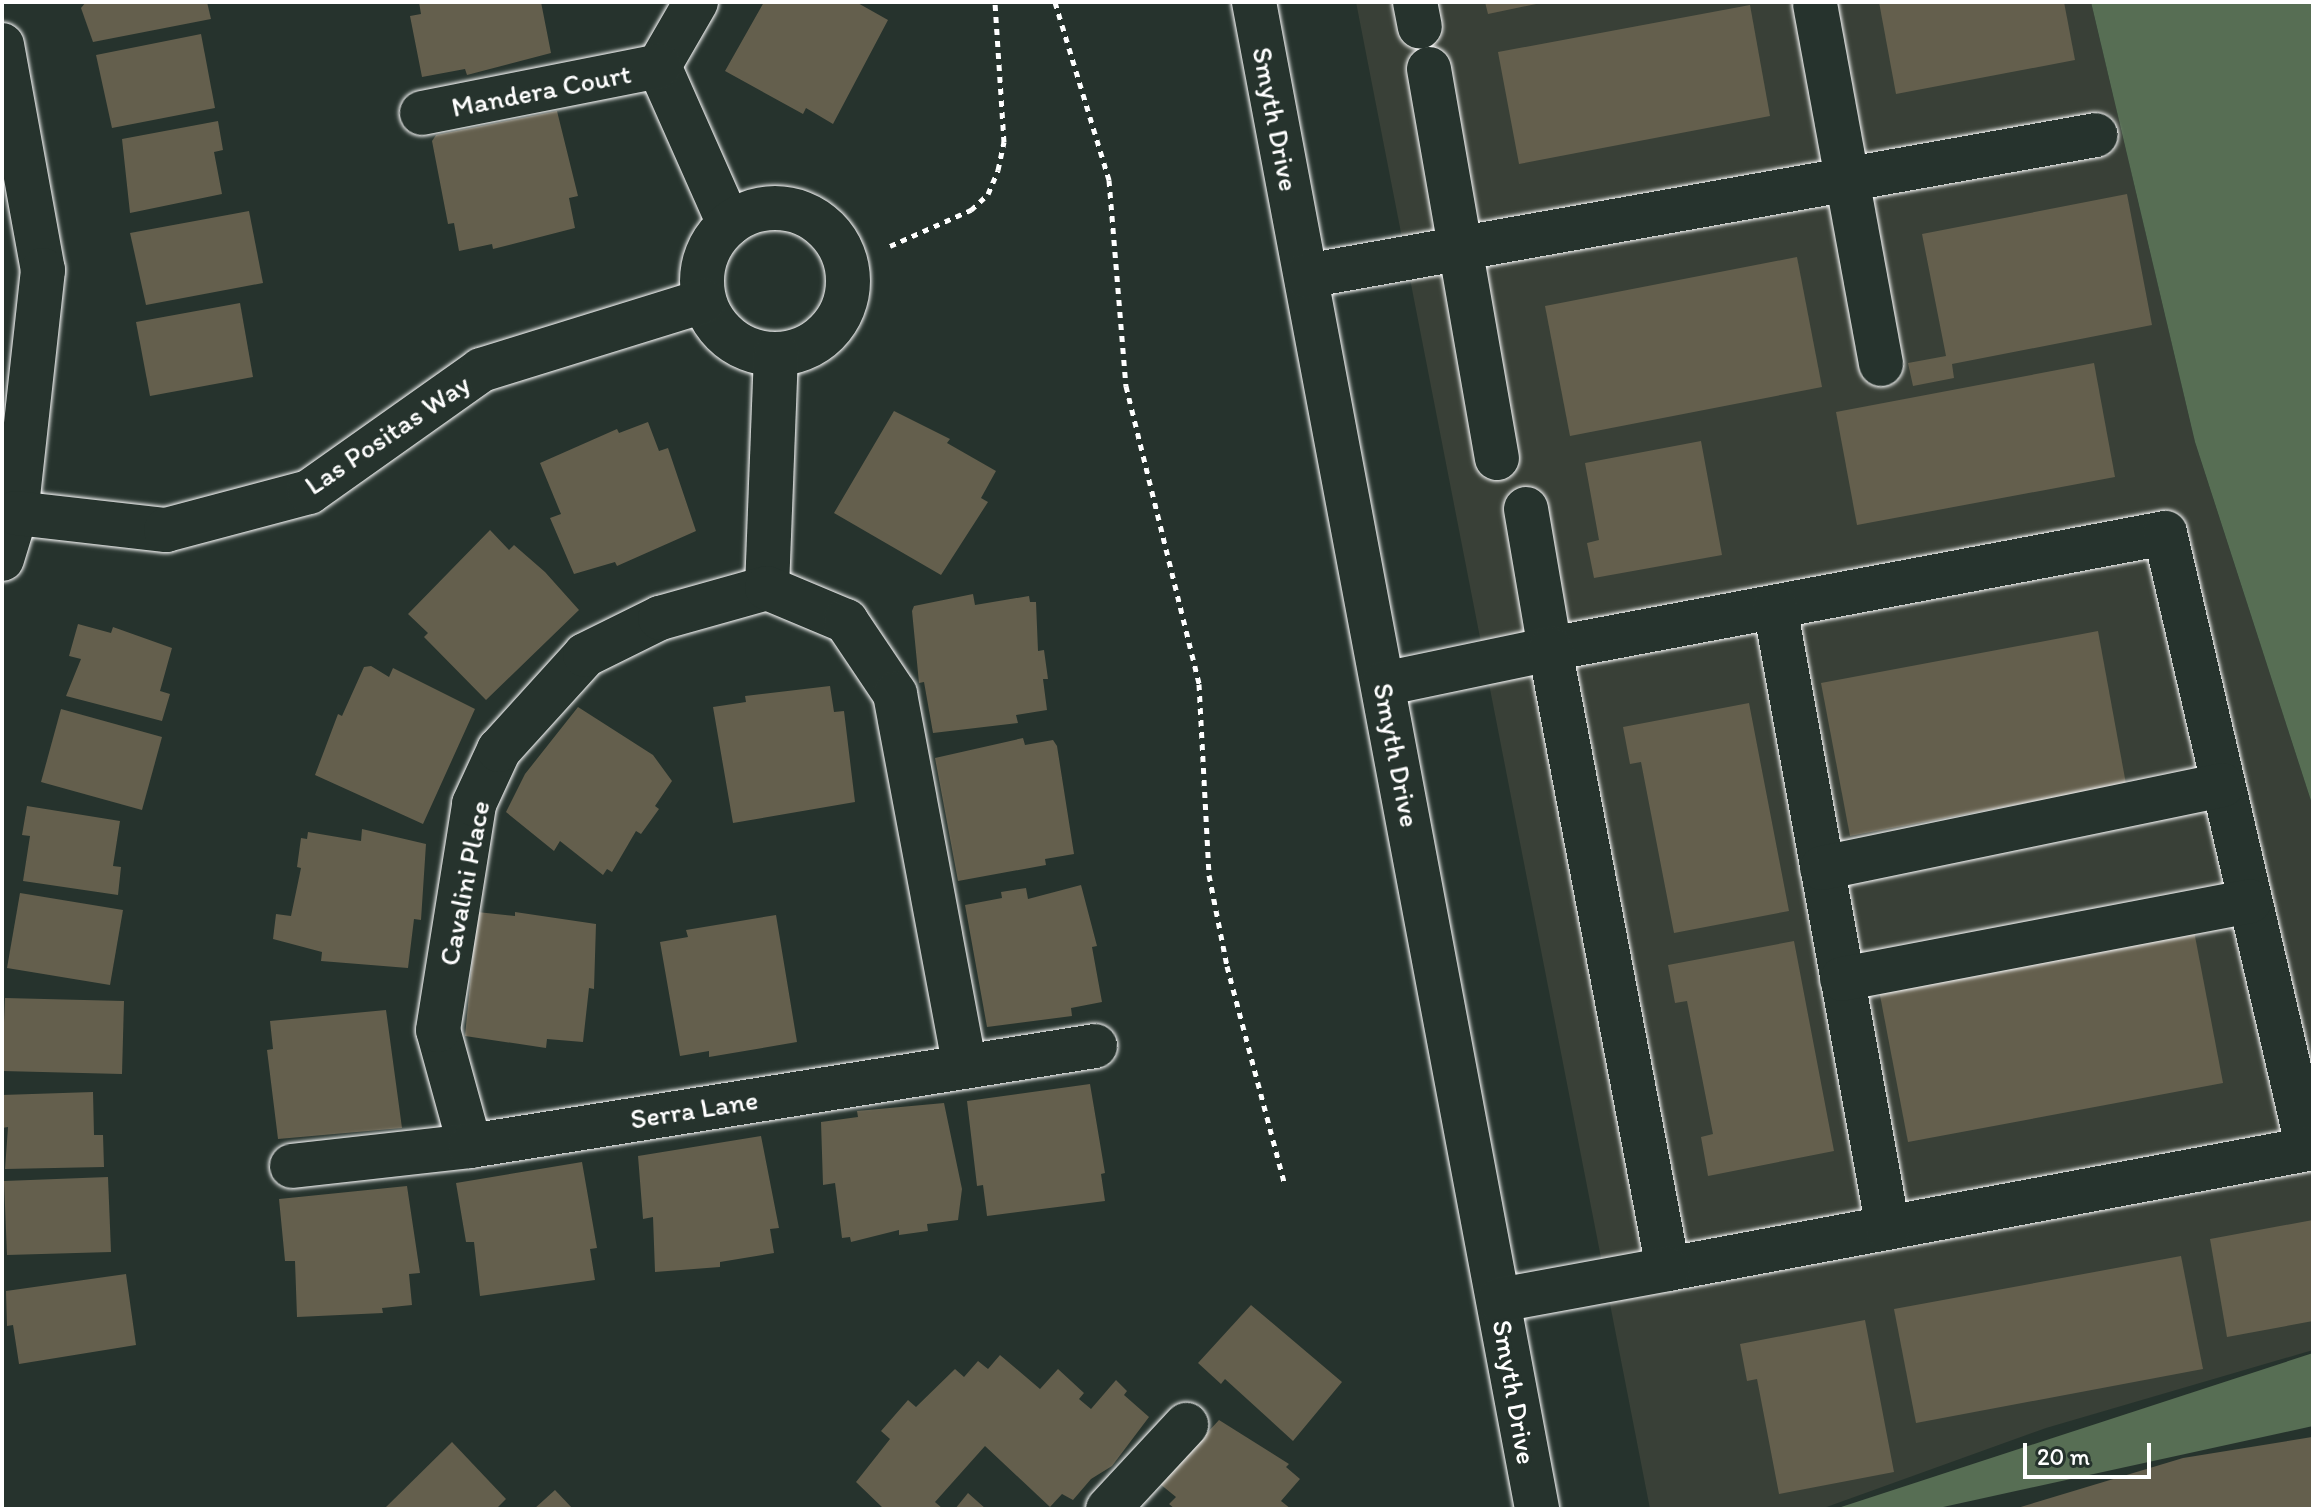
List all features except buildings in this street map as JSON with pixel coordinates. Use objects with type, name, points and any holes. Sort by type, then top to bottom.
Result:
[{"type":"street","points":[[696,2],[659,66],[729,224]]},
{"type":"street","name":"Smyth Drive","points":[[1254,2],[1537,1509]]},
{"type":"street","points":[[1815,4],[1881,364]]},
{"type":"street","points":[[2,45],[43,270],[16,513],[2,559]]},
{"type":"street","name":"Mandera Court","points":[[422,113],[659,66]]},
{"type":"street","points":[[1429,69],[1497,458]]},
{"type":"street","points":[[1306,276],[2096,135]]},
{"type":"street","points":[[795,211],[833,236],[844,257],[845,303],[835,323],[819,340],[776,354],[748,348],[724,334],[704,301],[705,259],[729,224],[749,213],[795,211]]},
{"type":"street","name":"Las Positas Way","points":[[16,513],[166,530],[309,492],[481,370],[704,301]]},
{"type":"street","points":[[776,354],[767,588],[846,621],[895,694],[964,1064]]},
{"type":"street","points":[[1526,509],[1668,1269]]},
{"type":"street","points":[[1383,684],[1550,649],[2165,533],[2308,1149],[1499,1300]]},
{"type":"street","name":"Cavalini Place","points":[[470,1146],[438,1030],[474,804],[499,750],[585,655],[660,618],[767,588]]},
{"type":"street","points":[[1775,607],[1888,1228]]},
{"type":"street","points":[[1822,868],[2223,785]]},
{"type":"street","points":[[1842,979],[2250,901]]},
{"type":"street","name":"Serra Lane","points":[[292,1166],[470,1146],[964,1064],[1095,1046]]},
{"type":"street","points":[[1111,1508],[1186,1425]]},
{"type":"path","points":[[890,246],[971,210],[988,194],[998,170],[1004,142],[995,2]]},
{"type":"path","points":[[1055,2],[1109,180],[1126,386],[1199,684],[1209,875],[1227,966],[1285,1185]]},
{"type":"shaded area","points":[[1356,2],[2091,2],[2195,442],[2313,807],[2313,1350],[2046,1428],[1821,1509],[1650,1509]]},
{"type":"green space","points":[[2091,2],[2313,2],[2313,807],[2195,442]]},
{"type":"green space","points":[[2313,1353],[2313,1426],[1934,1509],[1835,1509]]}]
